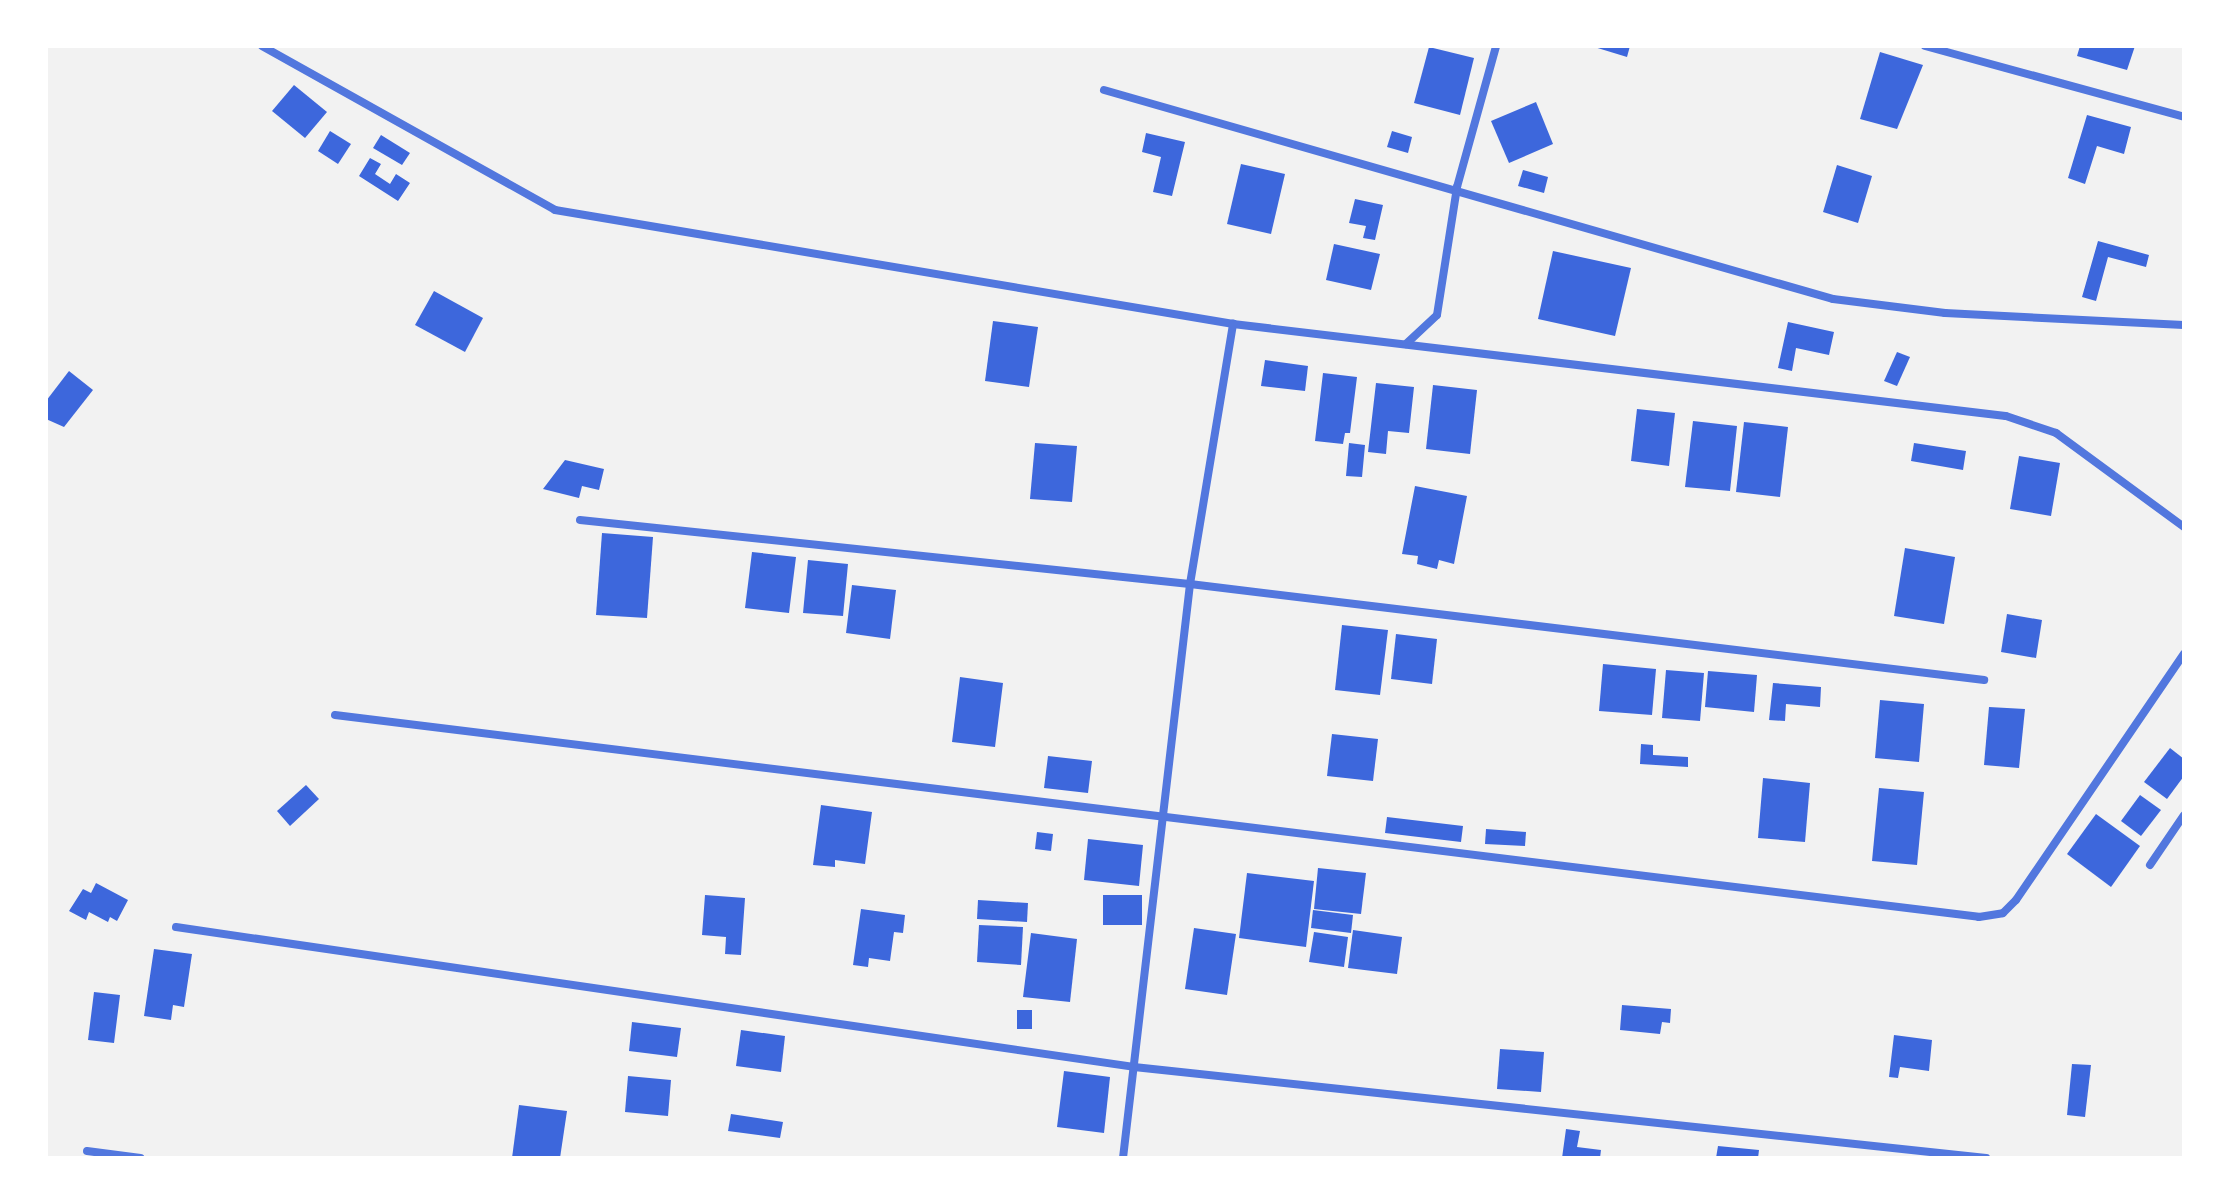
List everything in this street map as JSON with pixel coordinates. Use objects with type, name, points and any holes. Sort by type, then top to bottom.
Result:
[{"type":"street","points":[[262,46],[555,210],[1233,324],[2006,416],[2056,433],[2184,527]]},
{"type":"street","points":[[1406,344],[1437,315],[1457,187],[1496,46]]},
{"type":"street","points":[[1925,46],[2184,117]]},
{"type":"street","points":[[1104,90],[1457,187],[1833,299],[1945,313],[2184,325]]},
{"type":"street","points":[[1123,1158],[1160,819],[1190,584],[1233,324]]},
{"type":"street","points":[[580,520],[1190,584],[1984,680]]},
{"type":"street","points":[[335,715],[1160,819],[1979,917],[2003,913],[2184,654]]},
{"type":"street","points":[[2150,865],[2184,815]]},
{"type":"street","points":[[176,927],[1134,1067],[1986,1158]]},
{"type":"street","points":[[87,1151],[141,1158]]},
{"type":"building","points":[[1591,46],[1630,46],[1627,57]]},
{"type":"building","points":[[2080,46],[2135,46],[2127,70],[2077,56]]},
{"type":"building","points":[[1429,47],[1474,58],[1460,115],[1414,103]]},
{"type":"building","points":[[1880,52],[1923,65],[1897,129],[1860,119]]},
{"type":"building","points":[[294,85],[327,112],[305,138],[272,111]]},
{"type":"building","points":[[1536,102],[1553,144],[1509,163],[1491,121]]},
{"type":"building","points":[[2087,115],[2131,127],[2124,154],[2097,146],[2085,184],[2068,178]]},
{"type":"building","points":[[330,131],[351,144],[338,164],[318,151]]},
{"type":"building","points":[[1392,131],[1412,137],[1408,153],[1387,147]]},
{"type":"building","points":[[1146,133],[1185,142],[1172,196],[1153,192],[1161,157],[1142,152]]},
{"type":"building","points":[[381,135],[410,153],[402,165],[373,148]]},
{"type":"building","points":[[370,158],[381,164],[375,174],[390,184],[396,174],[410,183],[398,201],[359,176]]},
{"type":"building","points":[[1241,164],[1285,174],[1271,234],[1227,224]]},
{"type":"building","points":[[1837,165],[1872,176],[1858,223],[1823,212]]},
{"type":"building","points":[[1523,170],[1548,177],[1544,193],[1518,186]]},
{"type":"building","points":[[1355,199],[1383,205],[1375,240],[1363,238],[1366,226],[1349,223]]},
{"type":"building","points":[[2098,241],[2149,255],[2146,267],[2108,257],[2096,301],[2082,297]]},
{"type":"building","points":[[1334,244],[1380,254],[1371,290],[1326,280]]},
{"type":"building","points":[[1553,251],[1631,268],[1615,336],[1538,319]]},
{"type":"building","points":[[434,291],[483,318],[465,352],[415,325]]},
{"type":"building","points":[[993,321],[1038,327],[1029,387],[985,381]]},
{"type":"building","points":[[1788,322],[1834,332],[1829,355],[1796,348],[1792,371],[1778,368]]},
{"type":"building","points":[[1897,352],[1910,357],[1897,386],[1884,381]]},
{"type":"building","points":[[1265,360],[1308,366],[1305,391],[1261,386]]},
{"type":"building","points":[[69,371],[93,390],[64,427],[46,419],[46,401]]},
{"type":"building","points":[[1323,373],[1357,377],[1350,433],[1345,433],[1343,444],[1315,441]]},
{"type":"building","points":[[1376,383],[1414,387],[1409,433],[1388,431],[1386,454],[1368,452]]},
{"type":"building","points":[[1433,385],[1477,390],[1470,454],[1426,449]]},
{"type":"building","points":[[1637,409],[1675,413],[1669,466],[1631,461]]},
{"type":"building","points":[[1693,421],[1737,426],[1730,491],[1685,487]]},
{"type":"building","points":[[1744,422],[1788,427],[1780,497],[1736,492]]},
{"type":"building","points":[[1035,443],[1077,446],[1072,502],[1030,499]]},
{"type":"building","points":[[1349,443],[1365,445],[1362,477],[1346,476]]},
{"type":"building","points":[[1914,443],[1966,451],[1963,470],[1911,461]]},
{"type":"building","points":[[2019,456],[2060,463],[2051,516],[2010,509]]},
{"type":"building","points":[[565,460],[604,469],[599,490],[582,486],[579,498],[543,489]]},
{"type":"building","points":[[1415,486],[1467,496],[1454,564],[1439,560],[1437,569],[1417,564],[1418,556],[1402,554]]},
{"type":"building","points":[[602,533],[653,537],[647,618],[596,615]]},
{"type":"building","points":[[1905,548],[1955,557],[1944,624],[1894,616]]},
{"type":"building","points":[[752,552],[796,557],[789,613],[745,608]]},
{"type":"building","points":[[808,560],[848,564],[843,616],[803,613]]},
{"type":"building","points":[[852,585],[896,590],[890,639],[846,633]]},
{"type":"building","points":[[2007,614],[2042,620],[2036,658],[2001,652]]},
{"type":"building","points":[[1342,625],[1388,630],[1380,695],[1335,690]]},
{"type":"building","points":[[1396,634],[1437,639],[1432,684],[1391,679]]},
{"type":"building","points":[[1603,664],[1656,669],[1652,715],[1599,711]]},
{"type":"building","points":[[1666,670],[1704,673],[1700,721],[1662,718]]},
{"type":"building","points":[[1708,671],[1757,675],[1754,712],[1705,707]]},
{"type":"building","points":[[960,677],[1003,683],[995,747],[952,742]]},
{"type":"building","points":[[1773,683],[1821,687],[1820,707],[1786,704],[1785,721],[1769,720]]},
{"type":"building","points":[[1880,700],[1924,704],[1919,762],[1875,758]]},
{"type":"building","points":[[1989,707],[2025,709],[2019,768],[1984,765]]},
{"type":"building","points":[[1332,734],[1378,739],[1373,781],[1327,776]]},
{"type":"building","points":[[1641,744],[1653,745],[1653,755],[1688,757],[1688,767],[1640,764]]},
{"type":"building","points":[[2170,748],[2184,759],[2184,776],[2167,799],[2144,782]]},
{"type":"building","points":[[1048,756],[1092,761],[1088,793],[1044,788]]},
{"type":"building","points":[[1763,778],[1810,783],[1805,842],[1758,838]]},
{"type":"building","points":[[306,785],[319,799],[290,826],[277,811]]},
{"type":"building","points":[[1879,788],[1924,792],[1917,865],[1872,861]]},
{"type":"building","points":[[2140,795],[2161,810],[2141,836],[2121,821]]},
{"type":"building","points":[[821,805],[872,812],[865,864],[835,860],[835,867],[813,865]]},
{"type":"building","points":[[2096,814],[2140,846],[2111,887],[2067,854]]},
{"type":"building","points":[[1387,817],[1463,826],[1461,842],[1385,833]]},
{"type":"building","points":[[1486,829],[1526,832],[1525,846],[1485,844]]},
{"type":"building","points":[[1037,832],[1053,834],[1051,851],[1035,849]]},
{"type":"building","points":[[1088,839],[1143,845],[1139,886],[1084,880]]},
{"type":"building","points":[[1318,868],[1366,873],[1361,914],[1314,909]]},
{"type":"building","points":[[1247,873],[1314,881],[1306,947],[1239,938]]},
{"type":"building","points":[[96,883],[128,900],[117,921],[110,917],[108,922],[89,912],[86,920],[69,911],[83,889],[91,893]]},
{"type":"building","points":[[705,895],[745,898],[741,955],[725,954],[726,937],[702,935]]},
{"type":"building","points":[[1103,895],[1142,895],[1142,925],[1103,925]]},
{"type":"building","points":[[978,900],[1028,903],[1027,922],[977,919]]},
{"type":"building","points":[[861,909],[905,915],[903,933],[894,932],[890,961],[869,958],[868,967],[853,965]]},
{"type":"building","points":[[1313,910],[1353,915],[1351,933],[1311,928]]},
{"type":"building","points":[[979,925],[1023,927],[1021,965],[977,962]]},
{"type":"building","points":[[1194,928],[1236,934],[1227,995],[1185,989]]},
{"type":"building","points":[[1353,930],[1402,937],[1397,974],[1348,968]]},
{"type":"building","points":[[1314,932],[1348,937],[1344,967],[1309,962]]},
{"type":"building","points":[[1031,933],[1077,939],[1070,1002],[1023,997]]},
{"type":"building","points":[[154,949],[192,954],[184,1007],[173,1005],[171,1020],[144,1016]]},
{"type":"building","points":[[94,992],[120,995],[114,1043],[88,1040]]},
{"type":"building","points":[[1622,1005],[1671,1009],[1670,1023],[1662,1022],[1660,1034],[1620,1030]]},
{"type":"building","points":[[1017,1010],[1032,1010],[1032,1029],[1017,1029]]},
{"type":"building","points":[[632,1022],[681,1028],[677,1057],[629,1051]]},
{"type":"building","points":[[741,1030],[785,1036],[781,1072],[736,1066]]},
{"type":"building","points":[[1894,1035],[1932,1040],[1929,1071],[1900,1067],[1898,1078],[1889,1077]]},
{"type":"building","points":[[1500,1049],[1544,1052],[1541,1092],[1497,1089]]},
{"type":"building","points":[[2072,1064],[2091,1065],[2085,1117],[2067,1115]]},
{"type":"building","points":[[1064,1071],[1110,1077],[1104,1133],[1057,1127]]},
{"type":"building","points":[[628,1076],[671,1080],[668,1116],[625,1112]]},
{"type":"building","points":[[519,1105],[567,1111],[560,1158],[512,1158]]},
{"type":"building","points":[[731,1114],[783,1122],[780,1138],[728,1131]]},
{"type":"building","points":[[1566,1129],[1580,1131],[1577,1147],[1601,1150],[1600,1158],[1562,1158]]},
{"type":"building","points":[[1718,1146],[1759,1150],[1758,1158],[1716,1158]]}]
